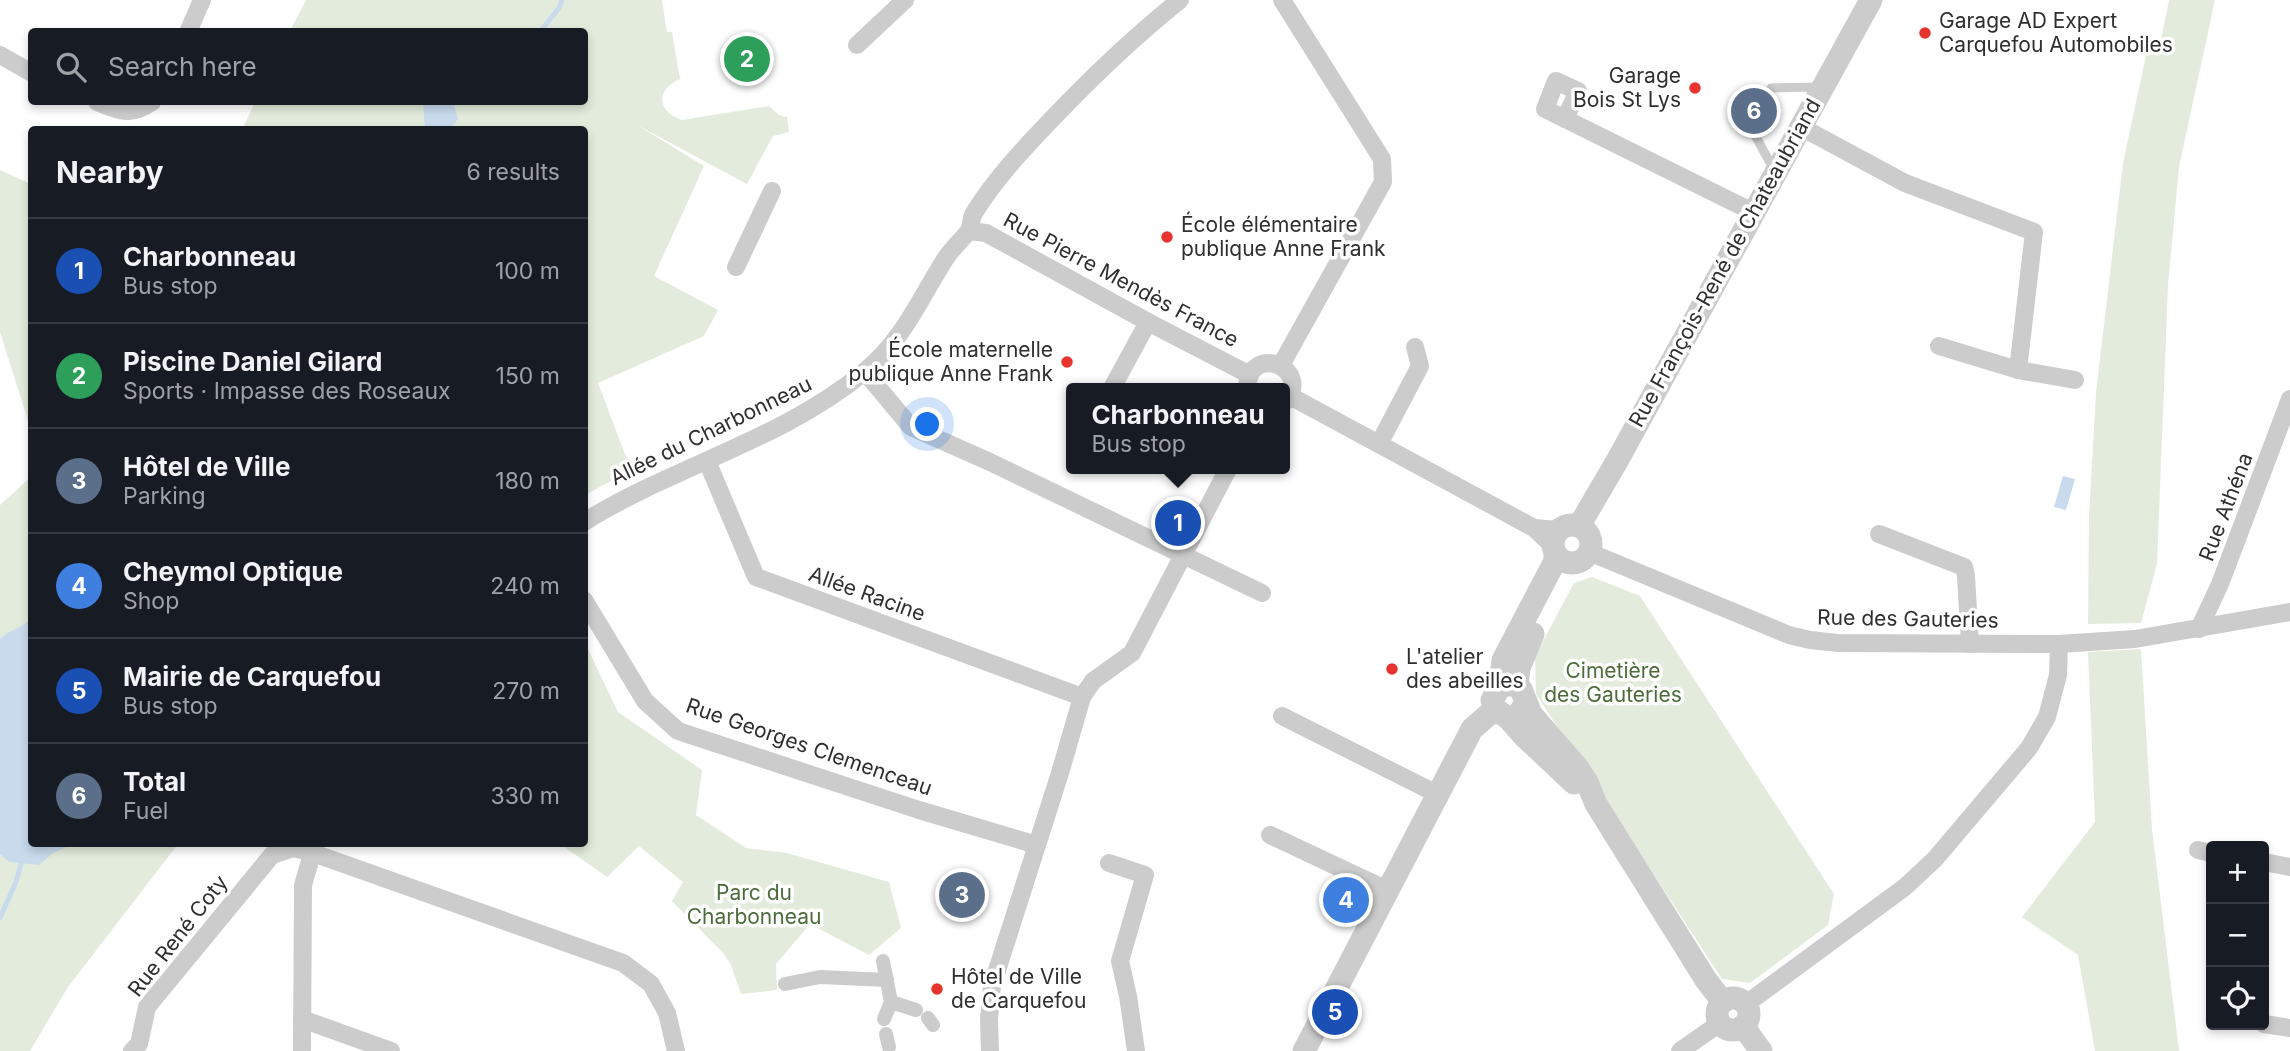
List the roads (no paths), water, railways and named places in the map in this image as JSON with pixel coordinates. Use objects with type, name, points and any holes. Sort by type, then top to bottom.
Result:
[{"type":"street","points":[[190,28],[202,0]]},
{"type":"street","points":[[857,45],[905,0]]},
{"type":"street","name":"Allée du Charbonneau","points":[[588,520],[636,491],[769,431],[819,404],[865,372],[901,334],[945,258],[959,239],[969,231],[972,216],[1024,149],[1100,70],[1180,0]]},
{"type":"street","points":[[1281,365],[1383,182],[1381,159],[1283,0]]},
{"type":"street","name":"Rue François-René de Chateaubriand","points":[[1501,713],[1492,699],[1514,692],[1521,660],[1556,585],[1568,545],[1871,0]]},
{"type":"street","points":[[0,55],[28,71]]},
{"type":"street","points":[[104,105],[122,112],[142,109],[148,105]]},
{"type":"street","points":[[1566,119],[1753,212]]},
{"type":"street","points":[[1801,127],[1905,183],[2034,232],[2018,370]]},
{"type":"street","points":[[736,267],[772,191]]},
{"type":"street","name":"Rue Pierre Mendès France","points":[[969,231],[986,233],[1249,381]]},
{"type":"street","points":[[1115,383],[1148,323]]},
{"type":"street","points":[[1939,346],[2018,370],[2075,380]]},
{"type":"street","points":[[1379,444],[1420,366],[1415,347]]},
{"type":"street","points":[[1249,381],[1260,365],[1281,365],[1292,382],[1290,389]]},
{"type":"street","points":[[865,372],[911,427],[1183,553],[1262,593]]},
{"type":"street","name":"Rue Athéna","points":[[2199,629],[2220,584],[2290,399]]},
{"type":"street","points":[[1290,400],[1379,444],[1568,545]]},
{"type":"street","name":"Allée Racine","points":[[706,461],[755,577],[1082,697]]},
{"type":"street","points":[[990,1051],[992,986],[1082,697],[1093,681],[1132,653],[1225,474]]},
{"type":"street","points":[[1879,534],[1964,567],[1970,644]]},
{"type":"street","name":"Rue des Gauteries","points":[[1568,545],[1789,635],[1810,640],[1872,645],[2059,644],[2135,639],[2290,612]]},
{"type":"street","name":"Rue Georges Clemenceau","points":[[588,607],[645,701],[678,731],[906,806],[1037,845]]},
{"type":"street","points":[[1680,1051],[1905,887],[1943,849],[2029,748],[2047,717],[2057,675],[2059,644]]},
{"type":"street","points":[[1514,692],[1577,767],[1596,804],[1706,980],[1761,1051]]},
{"type":"street","points":[[1304,1051],[1472,729],[1501,713],[1596,804]]},
{"type":"street","points":[[1282,716],[1437,794]]},
{"type":"street","points":[[1270,835],[1387,890]]},
{"type":"street","name":"Rue René Coty","points":[[132,1051],[139,1044],[147,1007],[272,855],[294,848],[314,848],[623,963],[651,984],[667,1013],[676,1051]]},
{"type":"street","points":[[302,1051],[303,885],[314,848]]},
{"type":"street","points":[[1109,863],[1145,875],[1120,961],[1136,1051]]},
{"type":"street","points":[[2269,863],[2290,867]]},
{"type":"street","points":[[883,961],[891,1003],[886,1033]]},
{"type":"street","points":[[785,984],[820,977],[887,980]]},
{"type":"street","points":[[891,1003],[916,1010]]},
{"type":"street","points":[[302,1018],[391,1051]]},
{"type":"street","points":[[2269,1025],[2290,1028]]},
{"type":"lane","points":[[1776,173],[1750,126],[1771,88],[1822,87]]},
{"type":"water","points":[[423,105],[454,105],[458,119],[452,126],[425,126]]},
{"type":"water","points":[[2063,476],[2075,479],[2066,510],[2054,507]]},
{"type":"water","points":[[28,621],[28,847],[66,847],[53,853],[39,865],[9,862],[0,854],[0,639]]},
{"type":"waterway","points":[[543,28],[562,0]]},
{"type":"waterway","points":[[0,918],[16,882],[23,857]]},
{"type":"place","name":"Garage AD Expert Carquefou Automobiles","points":[[1925,33]]},
{"type":"place","name":"Piscine Daniel Gilard","points":[[747,59]]},
{"type":"place","name":"Garage Bois St Lys","points":[[1695,88]]},
{"type":"place","name":"Total","points":[[1754,111]]},
{"type":"place","name":"École élémentaire publique Anne Frank","points":[[1167,237]]},
{"type":"place","name":"École maternelle publique Anne Frank","points":[[1067,362]]},
{"type":"place","name":"Charbonneau","points":[[1178,523]]},
{"type":"place","name":"L'atelier des abeilles","points":[[1392,669]]},
{"type":"place","name":"Hôtel de Ville","points":[[962,895]]},
{"type":"place","name":"Cheymol Optique","points":[[1346,900]]},
{"type":"place","name":"Hôtel de Ville de Carquefou","points":[[937,989]]},
{"type":"place","name":"Mairie de Carquefou","points":[[1335,1012]]},
{"type":"park label","name":"Cimetière des Gauteries","points":[[1613,683]]},
{"type":"park label","name":"Parc du Charbonneau","points":[[754,905]]}]
